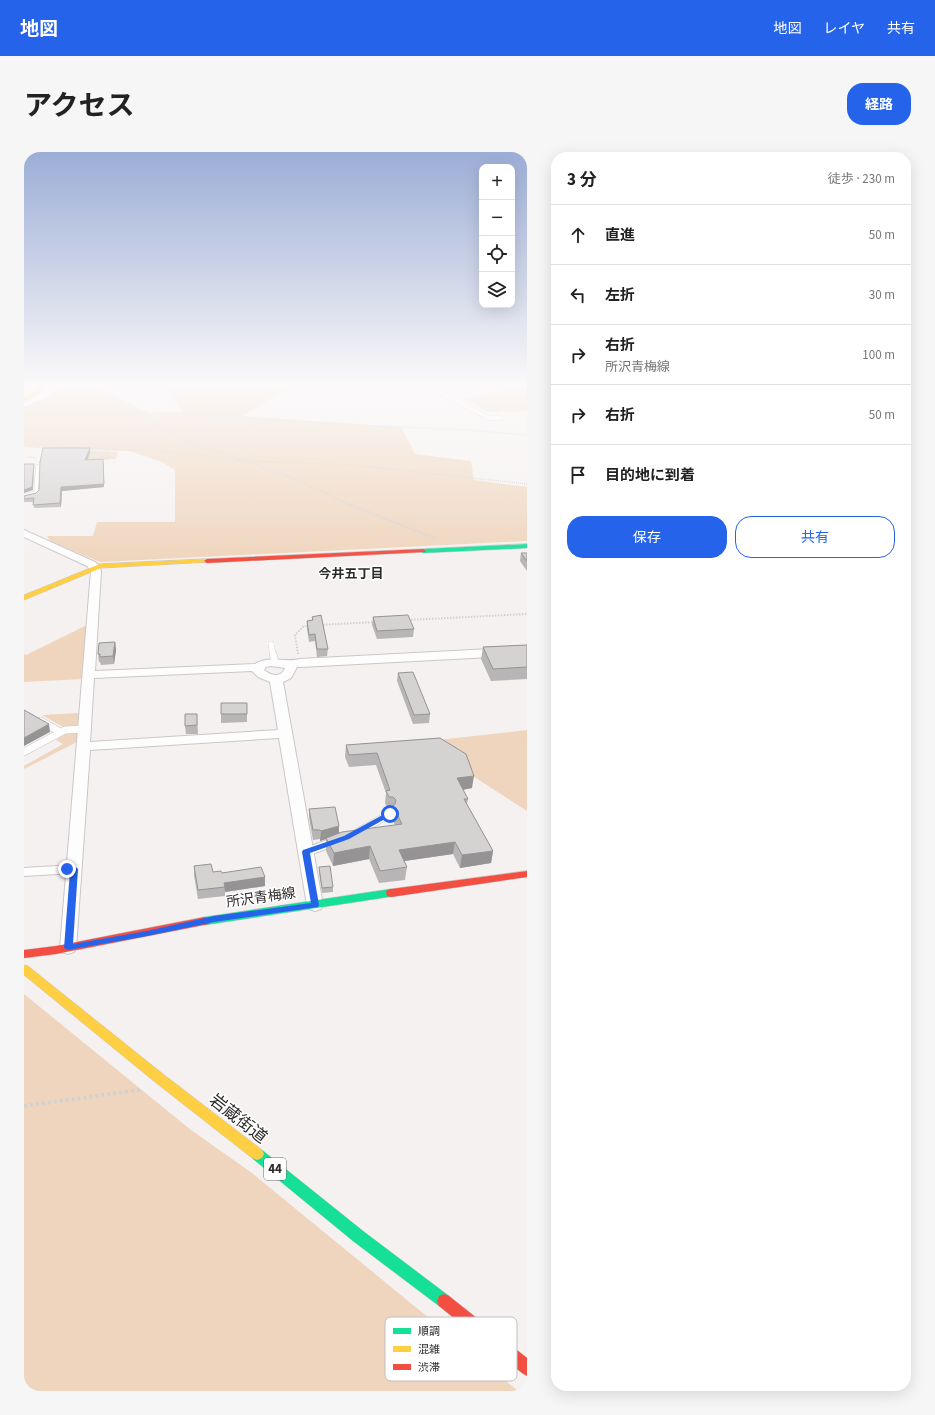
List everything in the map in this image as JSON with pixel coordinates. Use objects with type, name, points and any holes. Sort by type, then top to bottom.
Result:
[{"type":"main road","points":[[24,598],[100,566],[527,546]]},
{"type":"main road","name":"所沢青梅線","points":[[24,954],[68,948],[214,919],[527,874]]},
{"type":"main road","name":"岩蔵街道","points":[[24,969],[159,1078],[260,1156],[358,1236],[464,1317]]},
{"type":"main road","name":"岩蔵街道","points":[[517,1360],[527,1368]]},
{"type":"street","points":[[24,533],[95,567],[68,948]]},
{"type":"street","points":[[88,674],[260,667],[271,662],[296,664],[527,651]]},
{"type":"street","points":[[260,667],[258,671],[264,677],[276,680],[287,676],[296,664]]},
{"type":"street","points":[[276,680],[315,905]]},
{"type":"street","points":[[83,746],[285,734]]},
{"type":"lane","points":[[24,496],[31,495],[36,492],[38,467]]},
{"type":"lane","points":[[271,644],[275,662]]},
{"type":"lane","points":[[36,718],[60,732]]},
{"type":"lane","points":[[24,752],[65,730],[84,729]]},
{"type":"lane","points":[[306,852],[343,839],[390,814]]},
{"type":"lane","points":[[24,872],[74,869]]},
{"type":"path","points":[[44,444],[171,452],[247,461],[354,465],[527,484]]},
{"type":"path","points":[[193,444],[227,453],[297,480],[373,514],[437,539],[446,545],[448,550]]},
{"type":"path","points":[[109,452],[108,459],[88,460],[90,454],[97,453],[109,452]]},
{"type":"path","points":[[96,459],[97,453]]},
{"type":"path","points":[[102,459],[103,453]]},
{"type":"path","points":[[405,620],[527,614]]},
{"type":"path","points":[[320,625],[381,622]]},
{"type":"path","points":[[296,664],[295,636],[304,626],[312,626]]},
{"type":"path","points":[[24,1106],[138,1090],[159,1078]]},
{"type":"shaded area","points":[[24,444],[410,444],[415,454],[471,461],[474,480],[527,487],[527,541],[100,562],[50,541],[47,536],[93,536],[97,522],[175,522],[175,470],[162,462],[130,451],[64,450],[24,447]]},
{"type":"shaded area","points":[[87,451],[118,452],[116,459],[83,460]]},
{"type":"shaded area","points":[[87,625],[83,679],[24,682],[24,654],[26,655]]},
{"type":"shaded area","points":[[80,713],[79,726],[63,727],[42,715]]},
{"type":"shaded area","points":[[527,730],[527,811],[420,742]]},
{"type":"shaded area","points":[[67,733],[78,733],[77,742],[24,769],[24,766],[63,744],[56,740]]},
{"type":"shaded area","points":[[24,994],[191,1130],[252,1173],[428,1317],[385,1317],[385,1381],[506,1381],[518,1391],[24,1391]]},
{"type":"building","points":[[43,448],[90,448],[85,460],[103,459],[104,484],[61,487],[60,503],[33,505],[34,498],[24,499],[24,496],[36,493],[39,490],[40,462]]},
{"type":"building","points":[[24,464],[34,464],[32,487],[24,490]]},
{"type":"building","points":[[521,553],[527,553],[527,561]]},
{"type":"building","points":[[321,615],[328,649],[317,649],[315,634],[309,635],[307,621],[313,620],[312,617]]},
{"type":"building","points":[[408,615],[414,629],[377,631],[373,617]]},
{"type":"building","points":[[115,642],[113,656],[100,657],[100,654],[98,654],[99,643]]},
{"type":"building","points":[[527,645],[527,667],[493,669],[483,647]]},
{"type":"building","points":[[413,672],[430,714],[414,715],[398,673]]},
{"type":"building","points":[[221,703],[247,703],[247,714],[221,714]]},
{"type":"building","points":[[24,710],[49,724],[24,738]]},
{"type":"building","points":[[185,714],[197,714],[197,725],[185,726]]},
{"type":"building","points":[[440,738],[466,754],[474,776],[457,778],[468,799],[464,799],[493,851],[462,855],[455,842],[399,850],[407,867],[380,871],[370,846],[334,853],[326,838],[342,832],[402,824],[393,806],[396,800],[393,797],[389,797],[386,791],[390,790],[377,753],[349,755],[346,745]]},
{"type":"building","points":[[335,807],[339,826],[321,831],[313,830],[309,809]]},
{"type":"building","points":[[211,864],[213,872],[221,871],[222,873],[261,867],[265,877],[224,883],[225,887],[198,890],[194,866]]},
{"type":"building","points":[[330,866],[333,887],[322,888],[319,867]]},
{"type":"traffic: fast","points":[[423,551],[527,546]]},
{"type":"traffic: fast","points":[[205,921],[391,893]]},
{"type":"traffic: fast","points":[[257,1154],[358,1236],[444,1301]]},
{"type":"traffic: slow","points":[[24,598],[100,566],[207,561]]},
{"type":"traffic: slow","points":[[24,969],[159,1078],[257,1154]]},
{"type":"traffic: jam","points":[[207,561],[423,551]]},
{"type":"traffic: jam","points":[[391,893],[527,874]]},
{"type":"traffic: jam","points":[[24,954],[56,950],[205,921]]},
{"type":"traffic: jam","points":[[444,1301],[464,1317]]},
{"type":"traffic: jam","points":[[517,1360],[527,1368]]},
{"type":"district","name":"今井五丁目","points":[[351,574]]},
{"type":"route","points":[[67,869],[74,869],[68,948],[214,919],[315,905],[306,852],[346,838],[390,814]]}]
